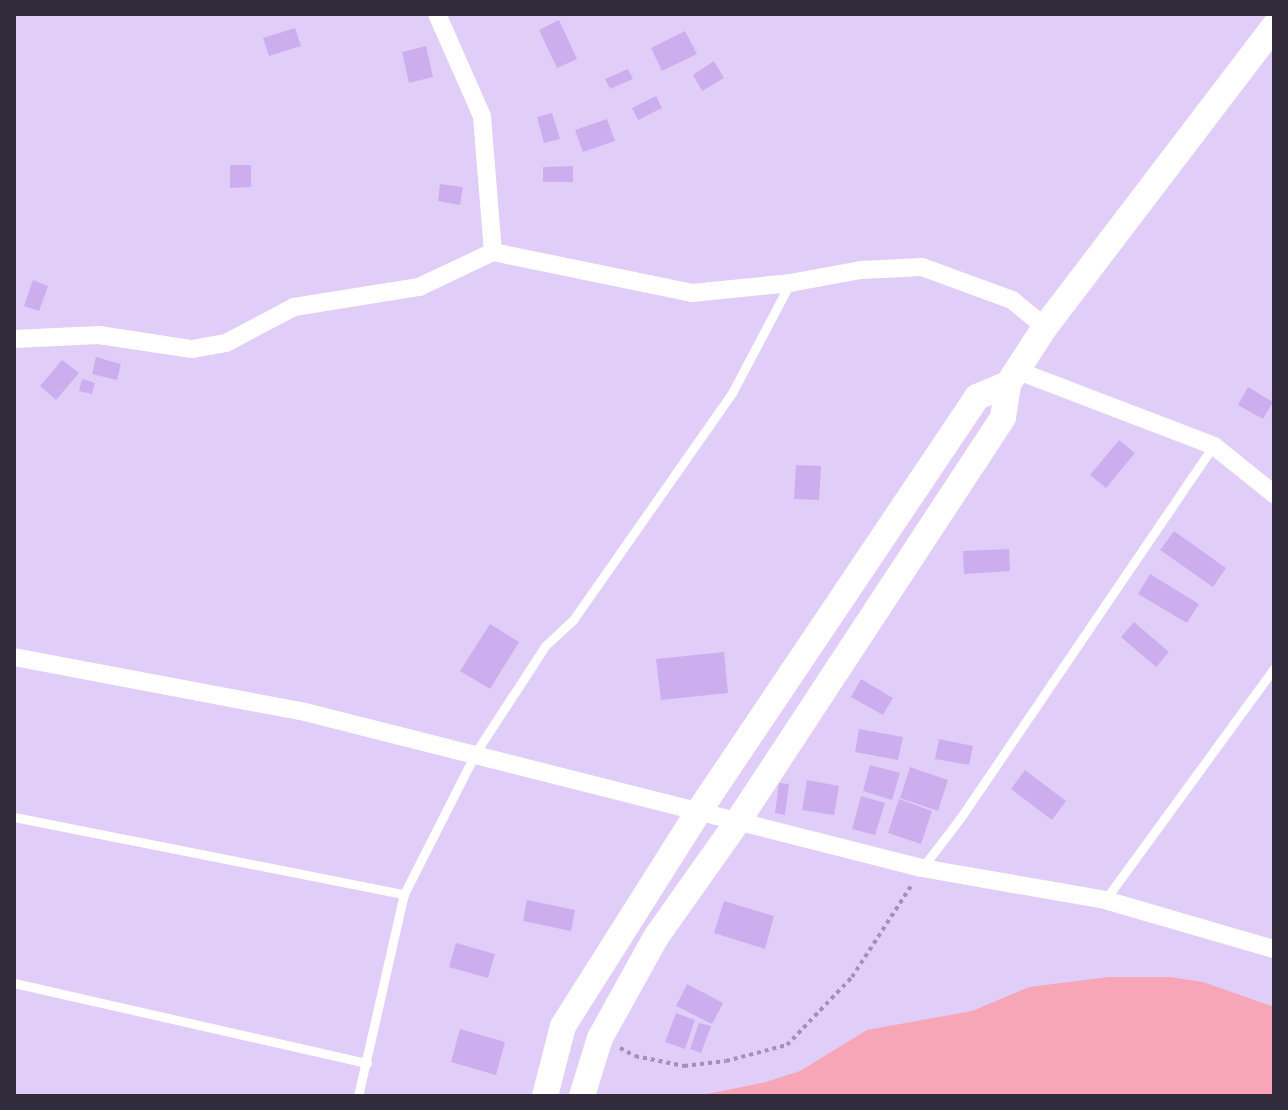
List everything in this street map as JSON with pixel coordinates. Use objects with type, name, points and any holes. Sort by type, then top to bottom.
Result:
[{"type":"main road","points":[[582,1096],[600,1038],[656,937],[738,821],[1003,417],[1013,378],[1045,327],[1274,26]]},
{"type":"main road","points":[[545,1096],[563,1026],[699,811],[977,397],[1013,378]]},
{"type":"street","points":[[437,14],[482,116],[493,252]]},
{"type":"street","points":[[14,339],[99,335],[192,349],[226,343],[294,307],[419,287],[493,252],[692,293],[790,283],[861,270],[922,267],[1012,300],[1045,327]]},
{"type":"street","points":[[1013,378],[1214,446],[1274,494]]},
{"type":"street","points":[[14,657],[305,712],[476,752],[922,868],[1105,900],[1272,945]]},
{"type":"lane","points":[[358,1096],[404,894],[476,752],[545,646],[573,620],[732,393],[790,283]]},
{"type":"lane","points":[[922,868],[961,817],[1214,446]]},
{"type":"lane","points":[[1105,900],[1274,668]]},
{"type":"lane","points":[[14,817],[404,894]]},
{"type":"lane","points":[[14,983],[367,1063]]},
{"type":"path","points":[[600,1038],[635,1056],[684,1066],[726,1061],[787,1045],[852,977],[922,868]]},
{"type":"shaded area","points":[[1109,977],[1170,977],[1203,982],[1274,1007],[1274,1096],[697,1096],[766,1082],[800,1071],[867,1030],[972,1011],[1029,987]]},
{"type":"building","points":[[559,20],[577,59],[557,68],[539,30]]},
{"type":"building","points":[[295,28],[301,46],[269,56],[263,38]]},
{"type":"building","points":[[685,31],[697,54],[662,71],[651,48]]},
{"type":"building","points":[[426,46],[433,77],[409,83],[402,52]]},
{"type":"building","points":[[714,61],[724,78],[702,91],[693,75]]},
{"type":"building","points":[[628,69],[633,79],[610,89],[605,79]]},
{"type":"building","points":[[656,96],[662,108],[638,120],[632,108]]},
{"type":"building","points":[[552,113],[560,139],[544,143],[537,117]]},
{"type":"building","points":[[607,119],[615,141],[583,152],[575,130]]},
{"type":"building","points":[[230,165],[251,165],[251,187],[230,188]]},
{"type":"building","points":[[573,166],[573,182],[543,182],[543,167]]},
{"type":"building","points":[[440,184],[463,187],[460,205],[438,201]]},
{"type":"building","points":[[33,280],[48,286],[39,311],[24,306]]},
{"type":"building","points":[[96,357],[121,364],[117,380],[92,374]]},
{"type":"building","points":[[62,360],[79,373],[56,400],[40,386]]},
{"type":"building","points":[[82,379],[95,383],[92,394],[79,391]]},
{"type":"building","points":[[1248,387],[1273,402],[1263,419],[1238,405]]},
{"type":"building","points":[[1119,440],[1135,453],[1106,488],[1090,475]]},
{"type":"building","points":[[796,465],[821,466],[819,500],[794,499]]},
{"type":"building","points":[[1174,531],[1226,568],[1213,587],[1160,550]]},
{"type":"building","points":[[1009,549],[1010,571],[964,574],[963,551]]},
{"type":"building","points":[[1150,574],[1199,604],[1187,623],[1138,594]]},
{"type":"building","points":[[1134,622],[1169,652],[1156,667],[1121,637]]},
{"type":"building","points":[[490,624],[519,642],[490,689],[460,671]]},
{"type":"building","points":[[724,652],[728,693],[661,700],[656,659]]},
{"type":"building","points":[[861,679],[893,698],[883,715],[851,697]]},
{"type":"building","points":[[859,729],[903,737],[898,760],[855,752]]},
{"type":"building","points":[[939,739],[973,746],[969,765],[935,759]]},
{"type":"building","points":[[870,765],[900,773],[892,800],[863,791]]},
{"type":"building","points":[[910,767],[948,780],[938,811],[900,798]]},
{"type":"building","points":[[1025,770],[1066,801],[1052,820],[1011,789]]},
{"type":"building","points":[[807,780],[839,786],[834,815],[802,810]]},
{"type":"building","points":[[779,783],[789,784],[785,815],[775,813]]},
{"type":"building","points":[[861,796],[885,803],[875,835],[852,829]]},
{"type":"building","points":[[899,799],[932,811],[921,844],[888,833]]},
{"type":"building","points":[[527,900],[575,910],[571,931],[523,921]]},
{"type":"building","points":[[724,901],[774,916],[765,949],[714,933]]},
{"type":"building","points":[[456,943],[495,954],[488,978],[449,967]]},
{"type":"building","points":[[687,984],[723,1003],[712,1024],[676,1006]]},
{"type":"building","points":[[676,1013],[695,1020],[685,1049],[665,1042]]},
{"type":"building","points":[[699,1023],[711,1026],[701,1053],[690,1049]]},
{"type":"building","points":[[460,1029],[505,1042],[496,1075],[451,1062]]}]
